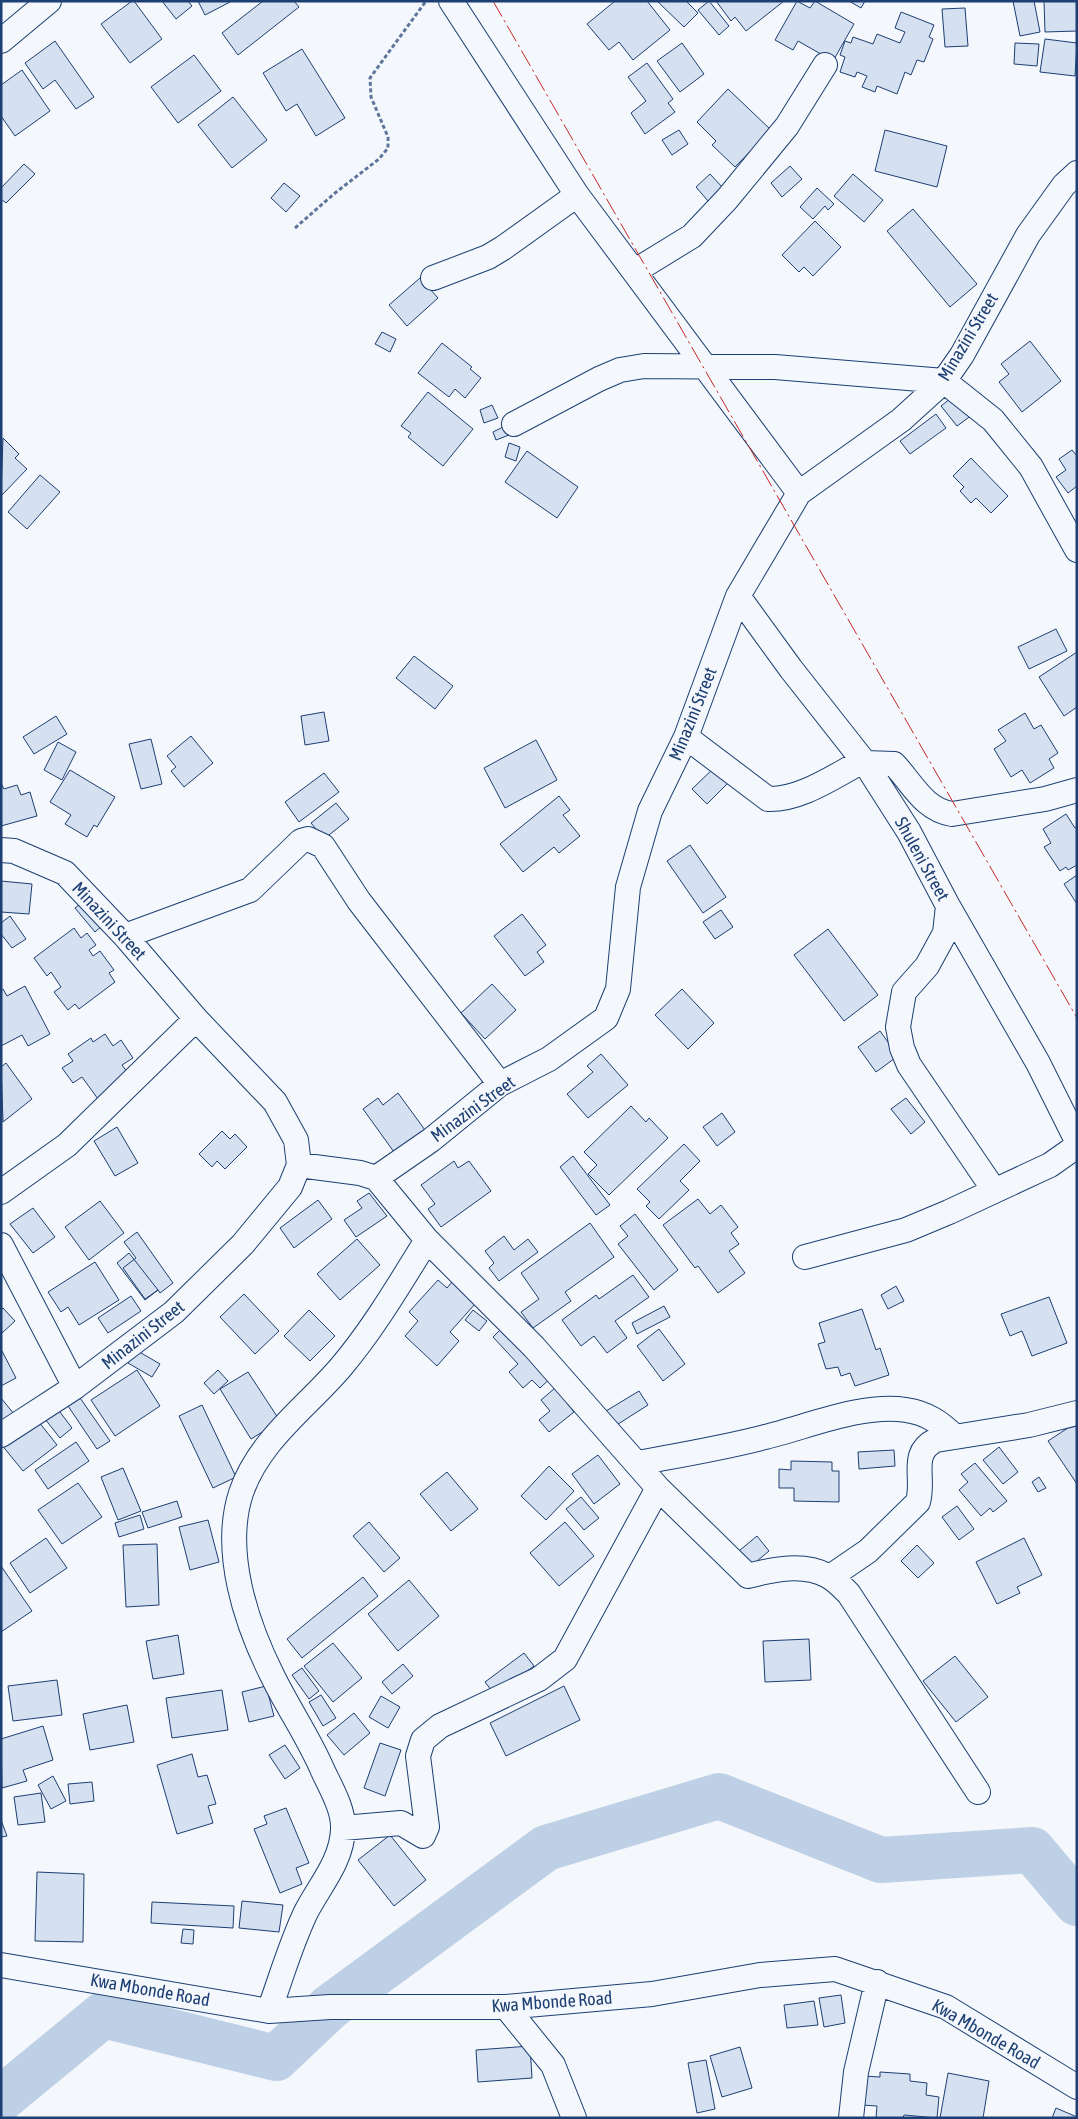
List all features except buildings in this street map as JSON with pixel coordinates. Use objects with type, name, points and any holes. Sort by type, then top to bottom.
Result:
[{"type":"street","points":[[1,41],[49,1]]},
{"type":"street","points":[[451,1],[577,195],[799,493]]},
{"type":"street","points":[[635,271],[692,236],[721,205],[787,126],[825,65]]},
{"type":"street","name":"Minazini Street","points":[[376,1178],[431,1140],[500,1084],[549,1059],[606,1018],[618,989],[628,887],[650,811],[686,737],[738,596],[799,493],[901,420],[944,381],[962,355],[1028,235],[1064,185],[1077,173]]},
{"type":"street","points":[[434,278],[488,257],[577,195]]},
{"type":"street","points":[[514,424],[620,370],[644,366],[774,367],[944,381],[993,420],[1030,467],[1077,550]]},
{"type":"street","name":"Shuleni Street","points":[[738,596],[791,670],[864,762],[909,832],[948,906],[1074,1127]]},
{"type":"street","points":[[686,737],[768,799],[782,799],[802,792],[864,762],[894,764],[927,804],[939,812],[952,814],[1045,799],[1077,790]]},
{"type":"street","points":[[125,936],[250,890],[300,842],[308,840],[323,846],[359,901],[500,1084]]},
{"type":"street","name":"Minazini Street","points":[[1,850],[14,851],[64,873],[125,936],[196,1019],[275,1102],[296,1140],[299,1165],[290,1187],[236,1251],[174,1312],[75,1387],[1,1435]]},
{"type":"street","points":[[948,906],[945,933],[927,966],[904,992],[898,1027],[902,1048],[909,1065],[994,1190]]},
{"type":"street","points":[[1,1192],[66,1145],[196,1019]]},
{"type":"street","points":[[805,1257],[906,1230],[1050,1165],[1077,1146]]},
{"type":"street","points":[[299,1165],[360,1173],[376,1178],[427,1240],[534,1347],[658,1488],[748,1576],[767,1570],[809,1568],[830,1577],[849,1594],[978,1792]]},
{"type":"street","points":[[269,2011],[306,1914],[338,1858],[343,1828],[336,1799],[313,1748],[271,1674],[248,1615],[238,1573],[235,1531],[241,1494],[257,1459],[283,1426],[340,1368],[371,1328],[427,1240]]},
{"type":"street","points":[[1,1245],[75,1387]]},
{"type":"street","points":[[637,1463],[766,1437],[803,1425],[881,1409],[906,1410],[928,1415],[943,1425],[955,1437]]},
{"type":"street","points":[[830,1577],[868,1550],[918,1502],[921,1492],[920,1453],[926,1445],[936,1440],[1029,1425],[1077,1413]]},
{"type":"street","points":[[343,1828],[401,1823],[423,1836],[427,1827],[418,1756],[423,1740],[440,1726],[539,1679],[564,1659],[658,1488]]},
{"type":"street","name":"Kwa Mbonde Road","points":[[1,1965],[269,2011],[330,2007],[506,2007],[652,1994],[760,1975],[835,1969],[946,2007],[1077,2087]]},
{"type":"street","points":[[851,2118],[856,2072],[877,1982]]},
{"type":"street","points":[[506,2007],[553,2065],[574,2118]]},
{"type":"path","points":[[296,228],[335,193],[379,159],[388,148],[388,137],[371,97],[370,78],[426,1]]},
{"type":"waterway","points":[[1,2099],[103,2015],[276,2058],[330,2007],[546,1848],[719,1796],[881,1860],[1032,1850],[1077,1903]]},
{"type":"power","points":[[493,1],[1077,1018]]}]
